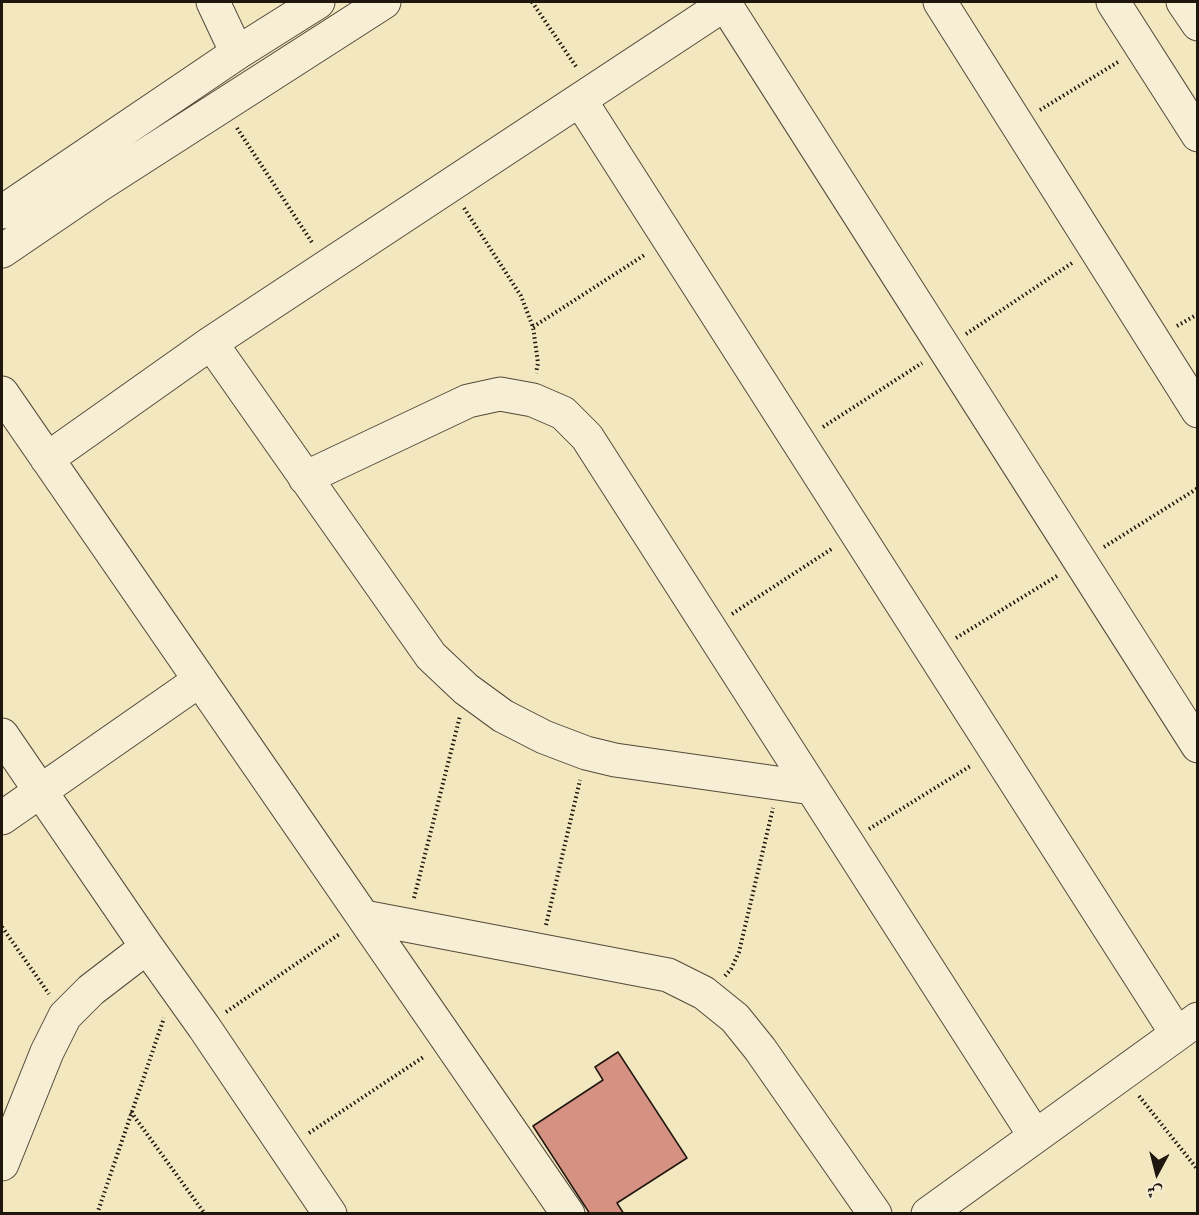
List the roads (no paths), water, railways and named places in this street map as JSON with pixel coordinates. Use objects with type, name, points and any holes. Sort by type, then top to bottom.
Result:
[{"type":"street","points":[[213,2],[237,53]]},
{"type":"street","points":[[2,251],[89,172],[237,53],[318,2]]},
{"type":"street","points":[[2,212],[89,172],[384,2]]},
{"type":"street","points":[[940,2],[1197,411]]},
{"type":"street","points":[[1113,2],[1197,135]]},
{"type":"street","points":[[1183,2],[1197,24]]},
{"type":"street","points":[[47,459],[211,343],[727,3],[1197,746]]},
{"type":"street","points":[[586,96],[669,239],[996,750],[1187,1026],[928,1214]]},
{"type":"street","points":[[211,343],[431,657],[466,689],[513,721],[544,737],[586,753],[615,760],[812,788]]},
{"type":"street","points":[[2,393],[568,1214]]},
{"type":"street","points":[[305,478],[468,401],[500,394],[533,400],[563,413],[587,437],[1035,1136]]},
{"type":"street","points":[[2,818],[39,790],[200,680]]},
{"type":"street","points":[[2,735],[330,1214]]},
{"type":"street","points":[[364,917],[668,975],[704,993],[735,1018],[760,1049],[875,1214]]},
{"type":"street","points":[[2,1164],[47,1052],[65,1016],[91,990],[147,947]]}]
